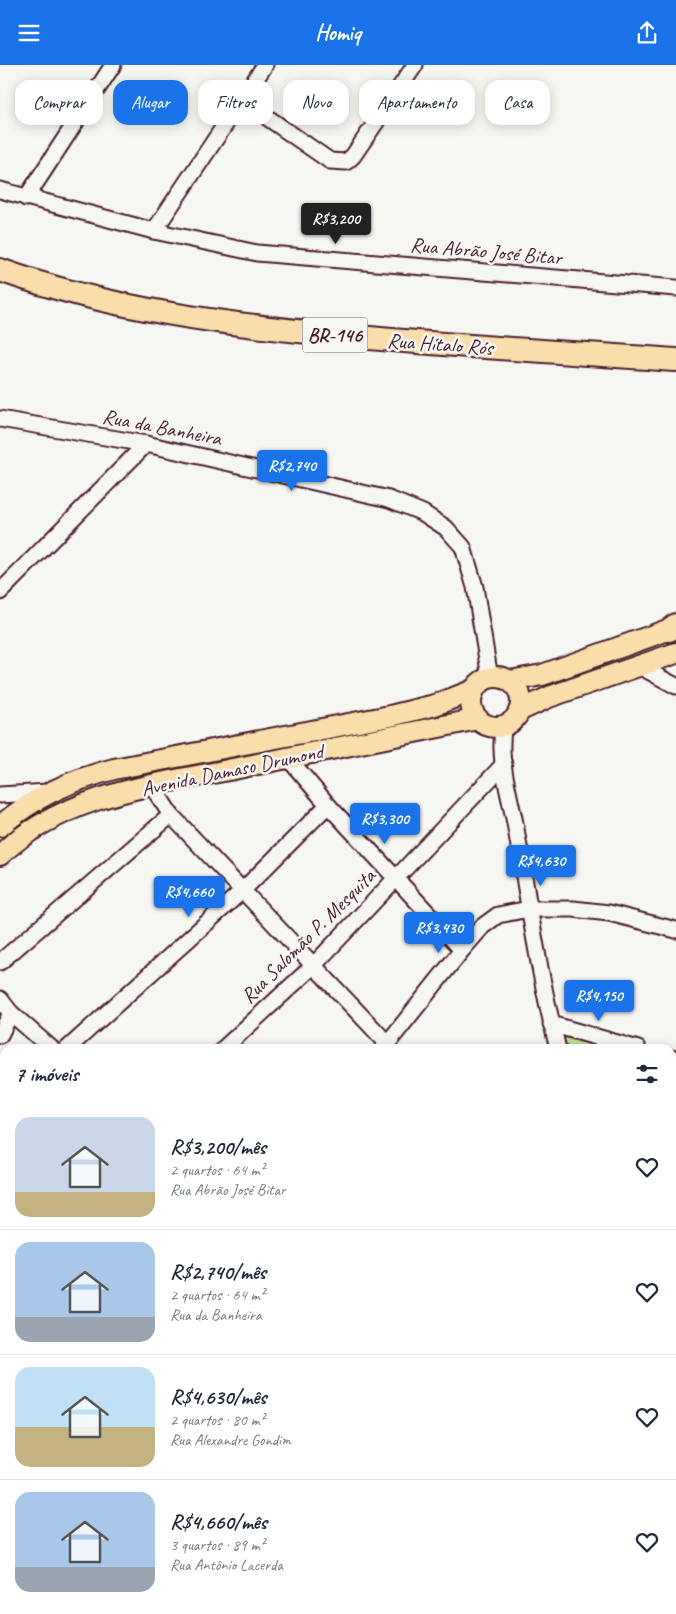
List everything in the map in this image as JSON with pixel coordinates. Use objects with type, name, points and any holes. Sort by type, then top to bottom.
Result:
[{"type":"highway","name":"Rua Hítalo Rós","points":[[0,270],[121,305],[193,319],[394,341],[676,360]]},
{"type":"main road","points":[[510,681],[542,675],[674,627]]},
{"type":"main road","points":[[519,711],[548,697],[676,653]]},
{"type":"main road","points":[[490,678],[504,678],[510,681],[518,691],[521,705],[516,717],[504,725],[490,726],[478,719],[471,702],[474,690],[478,685],[490,678]]},
{"type":"main road","name":"Avenida Damaso Drumond","points":[[0,827],[48,791],[82,778],[114,769],[390,716],[435,705],[474,690]]},
{"type":"main road","name":"Avenida Damaso Drumond","points":[[0,855],[20,836],[55,816],[85,803],[152,786],[383,740],[455,722],[478,719]]},
{"type":"street","points":[[26,198],[113,65]]},
{"type":"street","points":[[255,80],[265,65]]},
{"type":"street","points":[[273,121],[330,161],[346,162],[353,156],[415,65]]},
{"type":"street","points":[[154,231],[225,125]]},
{"type":"street","name":"Rua Abrão José Bitar","points":[[0,190],[154,231],[257,253],[676,288]]},
{"type":"street","name":"Rua da Banheira","points":[[1,420],[146,444],[388,499],[423,513],[446,528],[463,547],[470,565],[490,678]]},
{"type":"street","points":[[0,592],[146,444]]},
{"type":"street","points":[[639,666],[676,686]]},
{"type":"street","points":[[504,725],[501,739],[504,764],[529,909],[557,1044]]},
{"type":"street","points":[[288,758],[328,805],[462,950]]},
{"type":"street","name":"Rua Salomão P. Mesquita","points":[[228,1044],[313,966],[504,764]]},
{"type":"street","points":[[152,786],[171,815],[243,890],[383,1044]]},
{"type":"street","points":[[0,795],[48,791]]},
{"type":"street","points":[[73,1044],[243,890],[328,805]]},
{"type":"street","points":[[0,962],[171,815]]},
{"type":"street","points":[[387,1044],[482,926],[498,915],[529,909],[573,909],[609,913],[676,930]]},
{"type":"street","points":[[0,999],[11,1013],[46,1044]]},
{"type":"street","points":[[0,1035],[11,1013]]},
{"type":"street","points":[[551,1024],[593,1042],[606,1044]]},
{"type":"green space","points":[[563,1034],[588,1040],[588,1044],[565,1044]]}]
